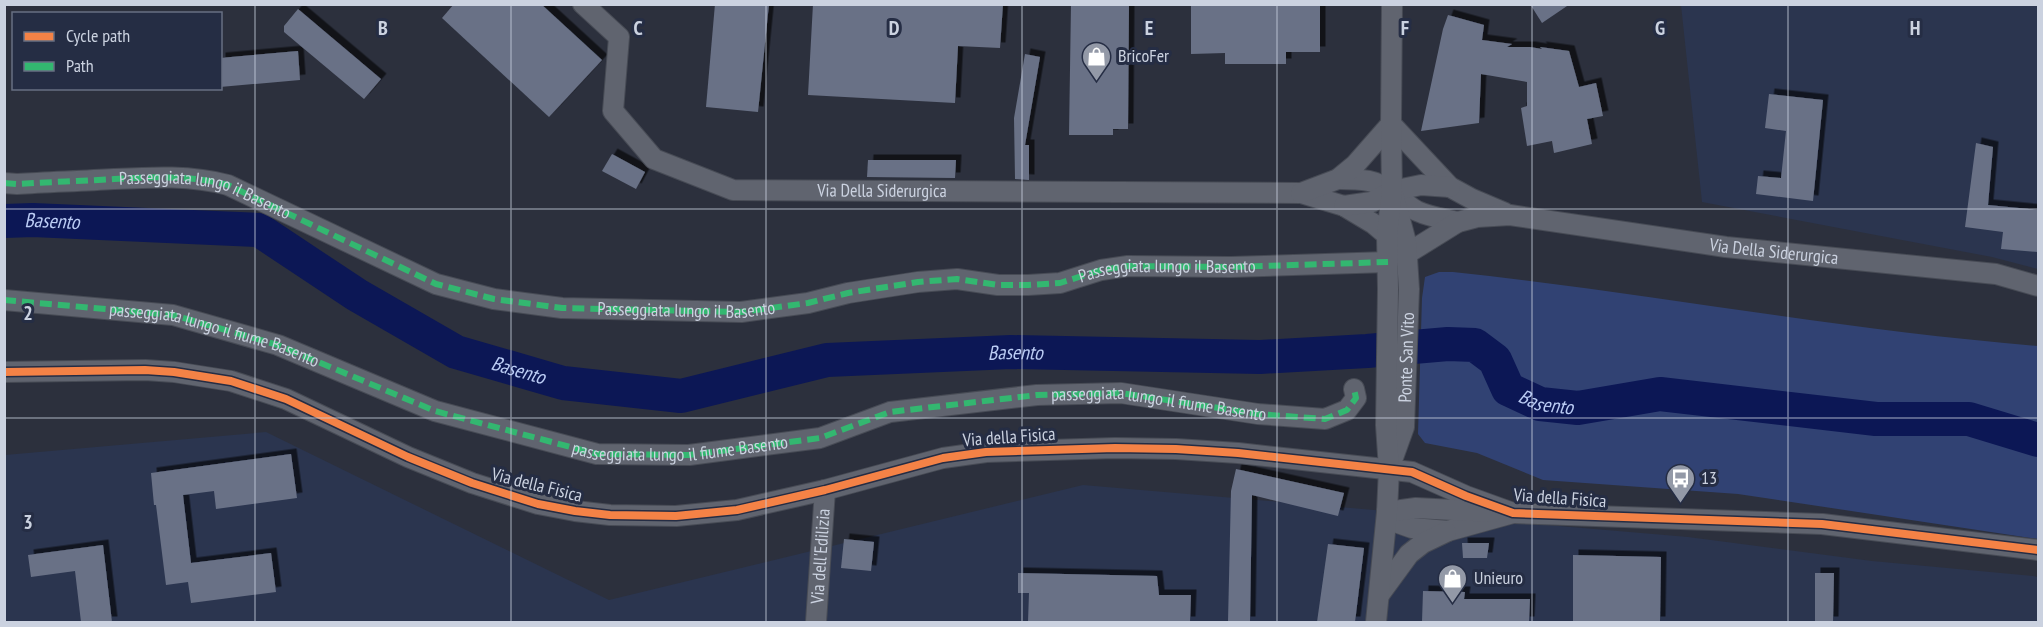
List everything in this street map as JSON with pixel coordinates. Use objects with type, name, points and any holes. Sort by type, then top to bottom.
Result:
[{"type":"street","name":"Via Della Siderurgica","points":[[583,4],[619,37],[613,111],[654,159],[733,190],[1301,193],[1344,206],[1374,224],[1387,235]]},
{"type":"street","points":[[1392,4],[1390,124],[1392,191]]},
{"type":"street","name":"Via Della Siderurgica","points":[[1301,193],[1338,179],[1355,165],[1390,124],[1450,187],[1472,199],[1510,214],[1726,248],[1996,274],[2038,286]]},
{"type":"street","name":"Passeggiata lungo il Basento","points":[[4,183],[142,178],[210,180],[228,185],[436,284],[494,299],[562,308],[741,312],[808,303],[848,293],[918,282],[957,279],[998,285],[1049,284],[1060,283],[1101,270],[1128,266],[1231,267],[1388,262]]},
{"type":"street","name":"Via Della Siderurgica","points":[[1338,179],[1364,179],[1376,182],[1392,191],[1415,210],[1431,217],[1458,222]]},
{"type":"street","name":"Via Della Siderurgica","points":[[1344,206],[1372,202],[1392,191],[1421,186],[1450,187]]},
{"type":"street","name":"Ponte San Vito","points":[[1392,191],[1387,235],[1395,426]]},
{"type":"street","name":"Ponte San Vito","points":[[1392,191],[1408,254],[1410,289],[1395,426]]},
{"type":"street","name":"Via Della Siderurgica","points":[[1408,254],[1458,222],[1477,217],[1510,214]]},
{"type":"street","name":"passeggiata lungo il fiume Basento","points":[[4,300],[173,315],[278,345],[435,411],[597,454],[689,455],[808,440],[820,438],[890,412],[1037,395],[1121,393],[1258,414],[1324,418],[1347,410],[1356,398],[1354,388]]},
{"type":"street","name":"Via della Fisica","points":[[4,372],[145,370],[231,381],[286,399],[408,457],[472,483],[538,504],[575,511],[646,517],[697,515],[767,504],[943,458],[986,452],[1115,448],[1238,453],[1412,472],[1466,496],[1513,513]]},
{"type":"street","points":[[1376,622],[1395,426]]},
{"type":"street","name":"Via dell'Edilizia","points":[[816,622],[825,490]]},
{"type":"street","points":[[1387,512],[1416,507],[1513,513]]},
{"type":"street","name":"Via della Fisica","points":[[1387,512],[1398,523],[1412,528],[1448,531],[1513,513],[1822,524],[2038,550]]},
{"type":"street","points":[[1379,596],[1409,554],[1423,543],[1448,531]]},
{"type":"shaded area","points":[[1681,5],[2038,5],[2038,269],[1992,257],[1702,202]]},
{"type":"shaded area","points":[[1439,272],[1599,290],[1891,331],[2038,346],[2038,539],[1738,494],[1543,480],[1477,453],[1425,443],[1418,434],[1422,298],[1425,277]]},
{"type":"shaded area","points":[[266,432],[609,600],[1083,485],[1688,537],[1872,561],[2033,576],[2038,577],[2038,622],[5,622],[5,455]]},
{"type":"building","points":[[454,4],[541,4],[602,60],[549,117],[442,18]]},
{"type":"building","points":[[715,4],[769,4],[758,112],[706,107]]},
{"type":"building","points":[[813,4],[1003,4],[1000,48],[958,46],[955,103],[808,95]]},
{"type":"building","points":[[1071,4],[1129,4],[1128,129],[1113,129],[1113,135],[1069,135]]},
{"type":"building","points":[[1191,4],[1320,4],[1320,52],[1286,52],[1286,64],[1225,64],[1225,53],[1191,54]]},
{"type":"building","points":[[1530,4],[1570,4],[1542,23]]},
{"type":"building","points":[[298,9],[381,79],[364,99],[284,32],[284,26]]},
{"type":"building","points":[[1448,15],[1484,25],[1482,40],[1512,44],[1507,47],[1542,49],[1540,47],[1569,51],[1579,87],[1596,83],[1603,116],[1587,119],[1592,144],[1554,153],[1552,141],[1527,146],[1521,108],[1527,106],[1527,82],[1481,74],[1479,123],[1421,131]]},
{"type":"building","points":[[298,51],[300,80],[222,87],[222,58]]},
{"type":"building","points":[[1025,54],[1040,57],[1025,145],[1029,145],[1029,180],[1015,179],[1014,118]]},
{"type":"building","points":[[1769,94],[1823,100],[1813,201],[1756,194],[1758,176],[1781,178],[1786,131],[1765,128]]},
{"type":"building","points":[[1976,143],[1993,147],[1988,205],[2038,210],[2038,252],[2001,249],[2003,232],[1965,227]]},
{"type":"building","points":[[612,154],[645,172],[636,189],[602,171]]},
{"type":"building","points":[[868,160],[956,160],[955,178],[867,177]]},
{"type":"building","points":[[291,454],[297,498],[216,509],[214,491],[183,495],[191,563],[271,553],[276,592],[191,603],[188,582],[166,585],[151,473]]},
{"type":"building","points":[[1236,469],[1344,493],[1338,516],[1252,495],[1250,622],[1228,622],[1231,491]]},
{"type":"building","points":[[844,539],[874,542],[871,571],[841,568]]},
{"type":"building","points":[[1462,543],[1489,543],[1487,558],[1463,558]]},
{"type":"building","points":[[1328,544],[1364,548],[1355,622],[1317,622]]},
{"type":"building","points":[[103,545],[112,622],[81,622],[75,571],[31,577],[28,555]]},
{"type":"building","points":[[1573,555],[1661,557],[1660,622],[1573,622]]},
{"type":"building","points":[[1018,573],[1157,576],[1159,595],[1191,595],[1190,622],[1028,622],[1029,593],[1018,593]]},
{"type":"building","points":[[1815,573],[1834,573],[1833,622],[1815,622]]},
{"type":"building","points":[[1423,591],[1465,592],[1464,599],[1530,599],[1529,622],[1422,622]]},
{"type":"waterway","name":"Basento","points":[[4,221],[33,220],[259,230],[357,295],[456,352],[563,383],[681,396],[827,360],[1011,352],[1260,357],[1448,344],[1475,345],[1495,360],[1508,389],[1540,404],[1578,408],[1660,394],[1876,419],[1969,419],[2038,440]]},
{"type":"marked path","points":[[4,183],[157,177],[186,178],[228,185],[436,284],[494,299],[562,308],[741,312],[808,303],[848,293],[918,282],[957,279],[998,285],[1028,285],[1060,283],[1101,270],[1128,266],[1231,267],[1388,262]]},
{"type":"marked path","points":[[4,300],[173,315],[278,345],[435,411],[597,454],[689,455],[820,438],[890,412],[1037,395],[1121,393],[1258,414],[1325,419],[1347,410],[1356,398],[1354,389]]},
{"type":"cycle path","points":[[4,372],[145,370],[231,381],[286,399],[408,457],[472,483],[538,504],[610,515],[676,516],[737,510],[825,490],[943,458],[986,452],[1115,448],[1176,449],[1238,453],[1412,472],[1466,496],[1513,513],[1822,524],[2038,550]]},
{"type":"place","name":"BricoFer","points":[[1097,82]]},
{"type":"place","name":"13","points":[[1680,504]]},
{"type":"place","name":"Unieuro","points":[[1453,604]]}]
